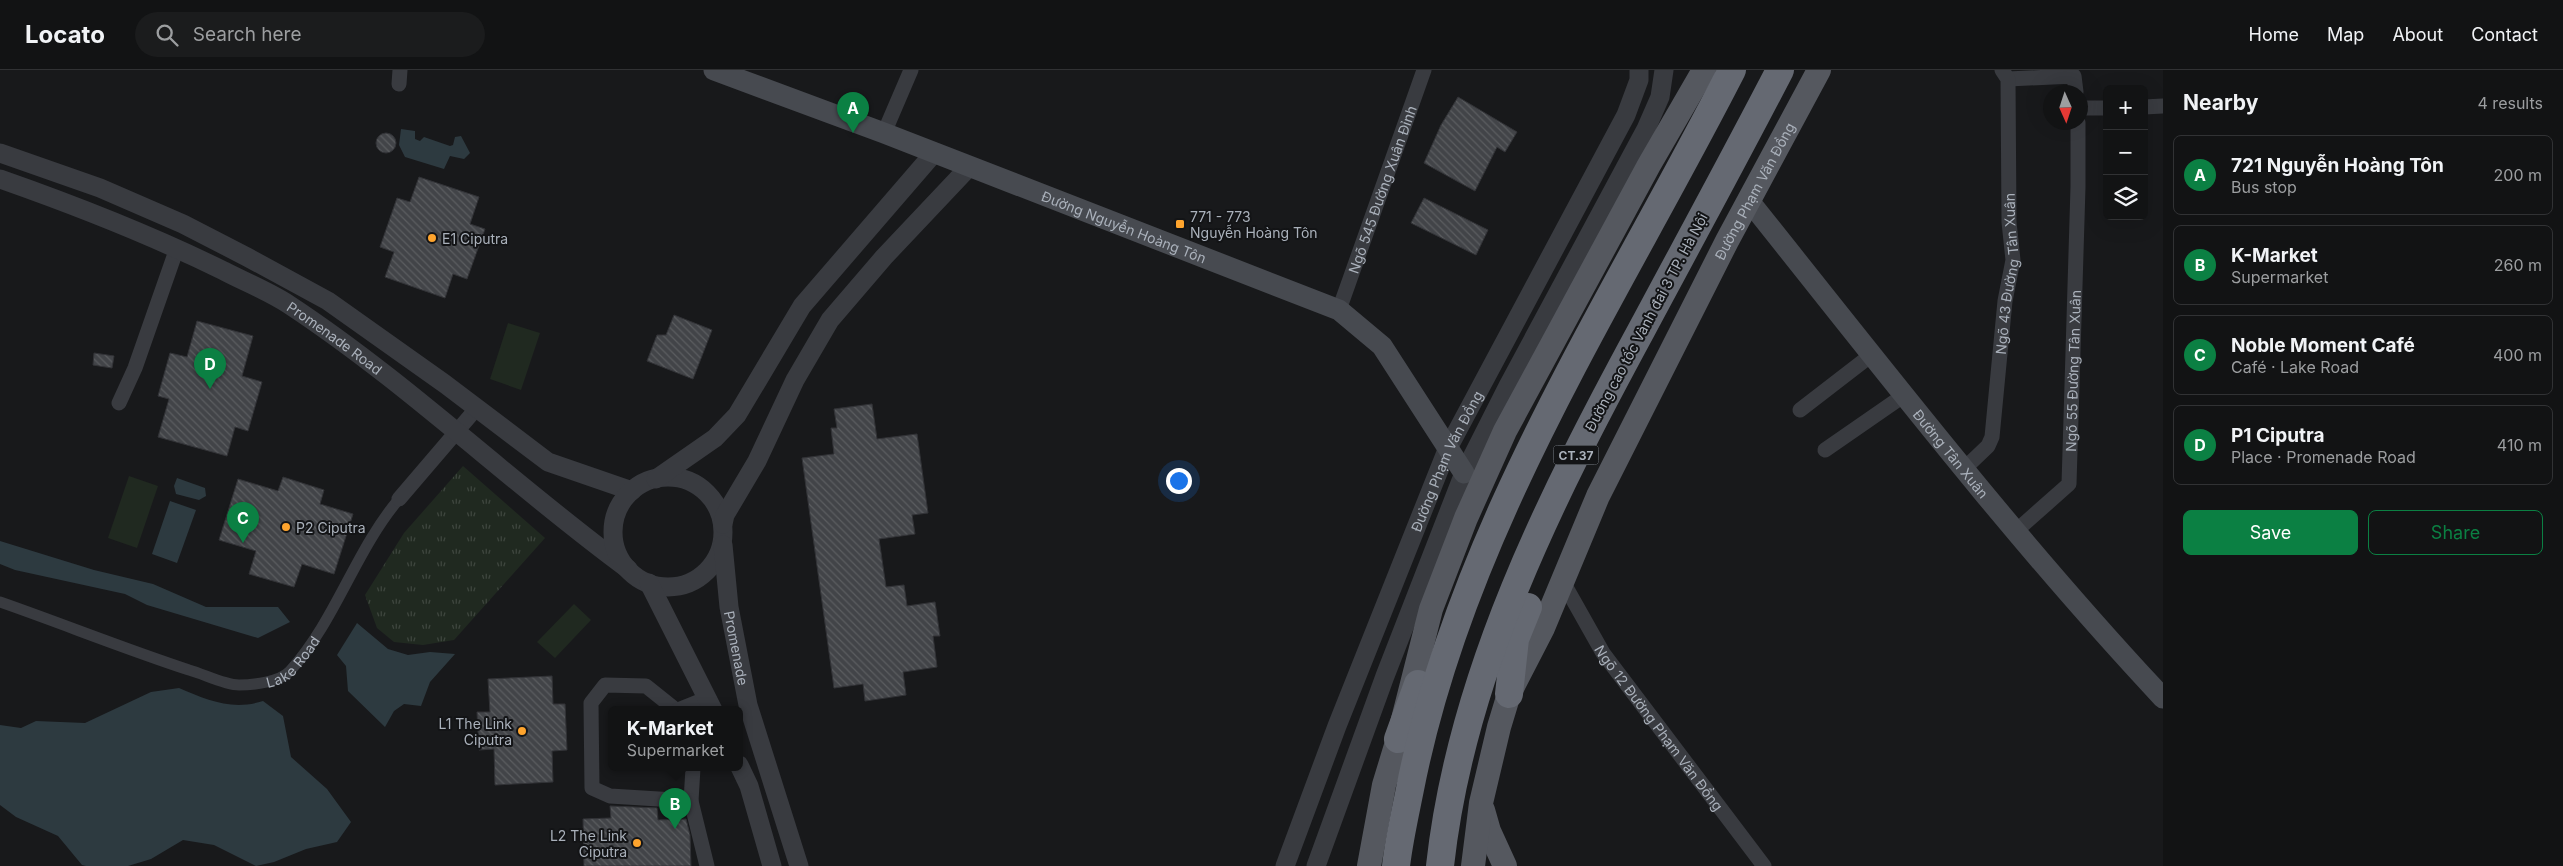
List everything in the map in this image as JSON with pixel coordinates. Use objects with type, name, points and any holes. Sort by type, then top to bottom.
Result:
[{"type":"highway","points":[[1398,739],[1477,524],[1516,436],[1716,70]]},
{"type":"highway","name":"CT.37","points":[[1396,866],[1417,752],[1428,706],[1441,664],[1502,511],[1532,444],[1731,70]]},
{"type":"highway","name":"Đường cao tốc Vành đai 3 TP. Hà Nội","points":[[1440,866],[1448,801],[1470,718],[1489,656],[1530,552],[1596,414],[1780,70]]},
{"type":"highway","points":[[1509,694],[1515,639],[1575,495],[1798,70]]},
{"type":"main road","points":[[1369,866],[1384,785],[1398,739],[1431,609],[1466,518],[1505,431],[1648,165],[1704,70]]},
{"type":"main road","points":[[1398,739],[1437,665],[1488,530],[1526,443],[1667,181],[1731,70]]},
{"type":"main road","points":[[1509,694],[1506,641],[1566,500],[1790,70]]},
{"type":"main road","name":"Đường Phạm Văn Đồng","points":[[1473,866],[1481,803],[1509,694],[1544,628],[1598,496],[1727,241],[1750,202],[1819,70]]},
{"type":"main road","name":"Đường Nguyễn Hoàng Tôn","points":[[728,72],[1339,310],[1382,346],[1447,450],[1464,473]]},
{"type":"main road","name":"Đường Tân Xuân","points":[[1750,202],[1903,396],[2016,531],[2163,698]]},
{"type":"main road","points":[[1481,803],[1489,831],[1505,866]]},
{"type":"street","points":[[884,133],[910,70]]},
{"type":"street","name":"Ngõ 545 Đường Xuân Đỉnh","points":[[1339,310],[1424,70]]},
{"type":"street","name":"Đường Phạm Văn Đồng","points":[[1285,866],[1337,726],[1447,450],[1626,115],[1639,80],[1639,70]]},
{"type":"street","name":"Đường Phạm Văn Đồng","points":[[1316,866],[1385,676],[1464,473],[1513,377],[1646,129],[1660,97],[1664,70]]},
{"type":"street","points":[[2005,74],[2074,76],[2075,85]]},
{"type":"street","name":"Ngõ 43 Đường Tân Xuân","points":[[1965,468],[1988,446],[1992,437],[2005,301],[2013,260],[2009,222],[2005,74]]},
{"type":"street","points":[[2148,106],[2163,106]]},
{"type":"street","points":[[2088,108],[2103,108]]},
{"type":"street","name":"Ngõ 55 Đường Tân Xuân","points":[[2016,531],[2069,484],[2078,130]]},
{"type":"street","name":"Promenade Road","points":[[0,153],[108,192],[183,224],[328,301],[548,462],[632,491]]},
{"type":"street","points":[[934,153],[802,306],[737,415],[715,438],[656,479],[632,491],[617,513],[613,530],[615,547],[628,569],[649,583],[672,586],[696,580],[713,564],[723,533],[725,515],[757,461],[795,380],[830,320],[884,257],[970,166]]},
{"type":"street","name":"Promenade Road","points":[[0,179],[90,211],[177,248],[286,304],[369,363],[457,431],[564,522],[628,569]]},
{"type":"street","points":[[119,403],[135,368],[177,248]]},
{"type":"street","points":[[1800,410],[1870,356]]},
{"type":"street","points":[[1825,450],[1903,396]]},
{"type":"street","name":"Lake Road","points":[[0,602],[172,664],[238,685],[272,680],[288,673],[298,660],[338,602],[387,514],[476,409]]},
{"type":"street","points":[[656,479],[682,479],[705,491],[716,506],[723,533]]},
{"type":"street","name":"Promenade","points":[[723,533],[729,607],[748,705],[799,866]]},
{"type":"street","name":"Ngõ 12 Đường Phạm Văn Đồng","points":[[1563,582],[1603,653],[1764,866]]},
{"type":"street","points":[[649,583],[710,704]]},
{"type":"street","points":[[672,706],[646,686],[605,685],[591,703],[592,788],[610,796],[691,800]]},
{"type":"street","points":[[693,771],[691,800],[707,866]]},
{"type":"street","points":[[742,771],[748,786],[772,866]]},
{"type":"green space","points":[[508,323],[540,333],[521,390],[490,379]]},
{"type":"green space","points":[[463,466],[545,538],[454,640],[423,645],[394,642],[377,628],[365,595],[404,533]]},
{"type":"green space","points":[[129,476],[158,486],[137,548],[108,538]]},
{"type":"green space","points":[[574,604],[591,620],[555,658],[537,642]]},
{"type":"shaded area","points":[[401,129],[415,131],[415,139],[420,141],[424,137],[450,146],[453,145],[455,137],[461,136],[470,153],[464,159],[450,156],[444,169],[405,157],[399,145]]},
{"type":"shaded area","points":[[177,478],[205,488],[206,496],[199,500],[176,494],[174,486]]},
{"type":"shaded area","points":[[170,501],[196,510],[177,563],[152,554]]},
{"type":"shaded area","points":[[0,541],[94,570],[153,584],[206,607],[278,607],[290,622],[258,638],[147,605],[125,594],[15,570],[0,564]]},
{"type":"shaded area","points":[[357,623],[388,649],[408,655],[430,652],[455,654],[430,682],[421,706],[404,704],[394,711],[385,727],[348,691],[346,666],[337,655]]},
{"type":"shaded area","points":[[179,688],[220,703],[241,705],[263,701],[283,716],[291,757],[327,789],[351,822],[337,842],[306,849],[274,862],[256,866],[214,845],[183,840],[151,859],[128,866],[86,866],[82,865],[58,836],[16,817],[0,805],[0,725],[21,728],[36,721],[85,723],[151,692]]},
{"type":"building","points":[[1458,97],[1517,132],[1505,152],[1497,147],[1475,191],[1424,163],[1441,125]]},
{"type":"building","points":[[386,133],[393,136],[396,143],[393,150],[386,153],[379,150],[376,143],[379,136]]},
{"type":"building","name":"E1 Ciputra","points":[[419,177],[479,197],[470,224],[485,229],[467,279],[453,274],[445,298],[385,277],[394,252],[380,247],[397,198],[410,202]]},
{"type":"building","points":[[1424,198],[1488,230],[1476,255],[1411,223]]},
{"type":"building","points":[[674,315],[712,330],[693,379],[647,361],[657,335],[666,335]]},
{"type":"building","points":[[197,321],[253,336],[242,376],[262,382],[248,431],[235,427],[227,456],[158,437],[169,399],[158,396],[170,353],[187,357]]},
{"type":"building","points":[[94,353],[114,356],[112,368],[93,365]]},
{"type":"building","points":[[872,404],[877,439],[917,434],[928,513],[912,515],[915,534],[879,539],[886,587],[904,585],[907,606],[935,602],[940,636],[933,636],[937,667],[903,672],[906,695],[865,701],[863,684],[834,688],[802,458],[834,454],[831,428],[837,428],[834,409]]},
{"type":"building","name":"P2 Ciputra","points":[[283,477],[324,490],[320,504],[353,514],[334,574],[302,564],[294,587],[249,574],[256,551],[219,540],[238,479],[278,491]]},
{"type":"building","name":"L1 The Link Ciputra","points":[[552,676],[553,704],[565,704],[567,750],[552,751],[553,782],[495,785],[494,749],[479,750],[477,712],[490,712],[488,679]]},
{"type":"building","name":"L2 The Link Ciputra","points":[[610,806],[657,808],[658,820],[686,819],[690,835],[691,866],[584,866],[583,819],[611,818]]},
{"type":"place","name":"721 Nguyễn Hoàng Tôn","points":[[853,133]]},
{"type":"place","name":"771 - 773 Nguyễn Hoàng Tôn","points":[[1180,224]]},
{"type":"place","name":"E1 Ciputra","points":[[432,238]]},
{"type":"place","name":"P1 Ciputra","points":[[210,389]]},
{"type":"place","name":"P2 Ciputra","points":[[286,527]]},
{"type":"place","name":"Noble Moment Café","points":[[243,543]]},
{"type":"place","name":"L1 The Link Ciputra","points":[[522,731]]},
{"type":"place","name":"K-Market","points":[[675,829]]},
{"type":"place","name":"L2 The Link Ciputra","points":[[637,843]]}]
